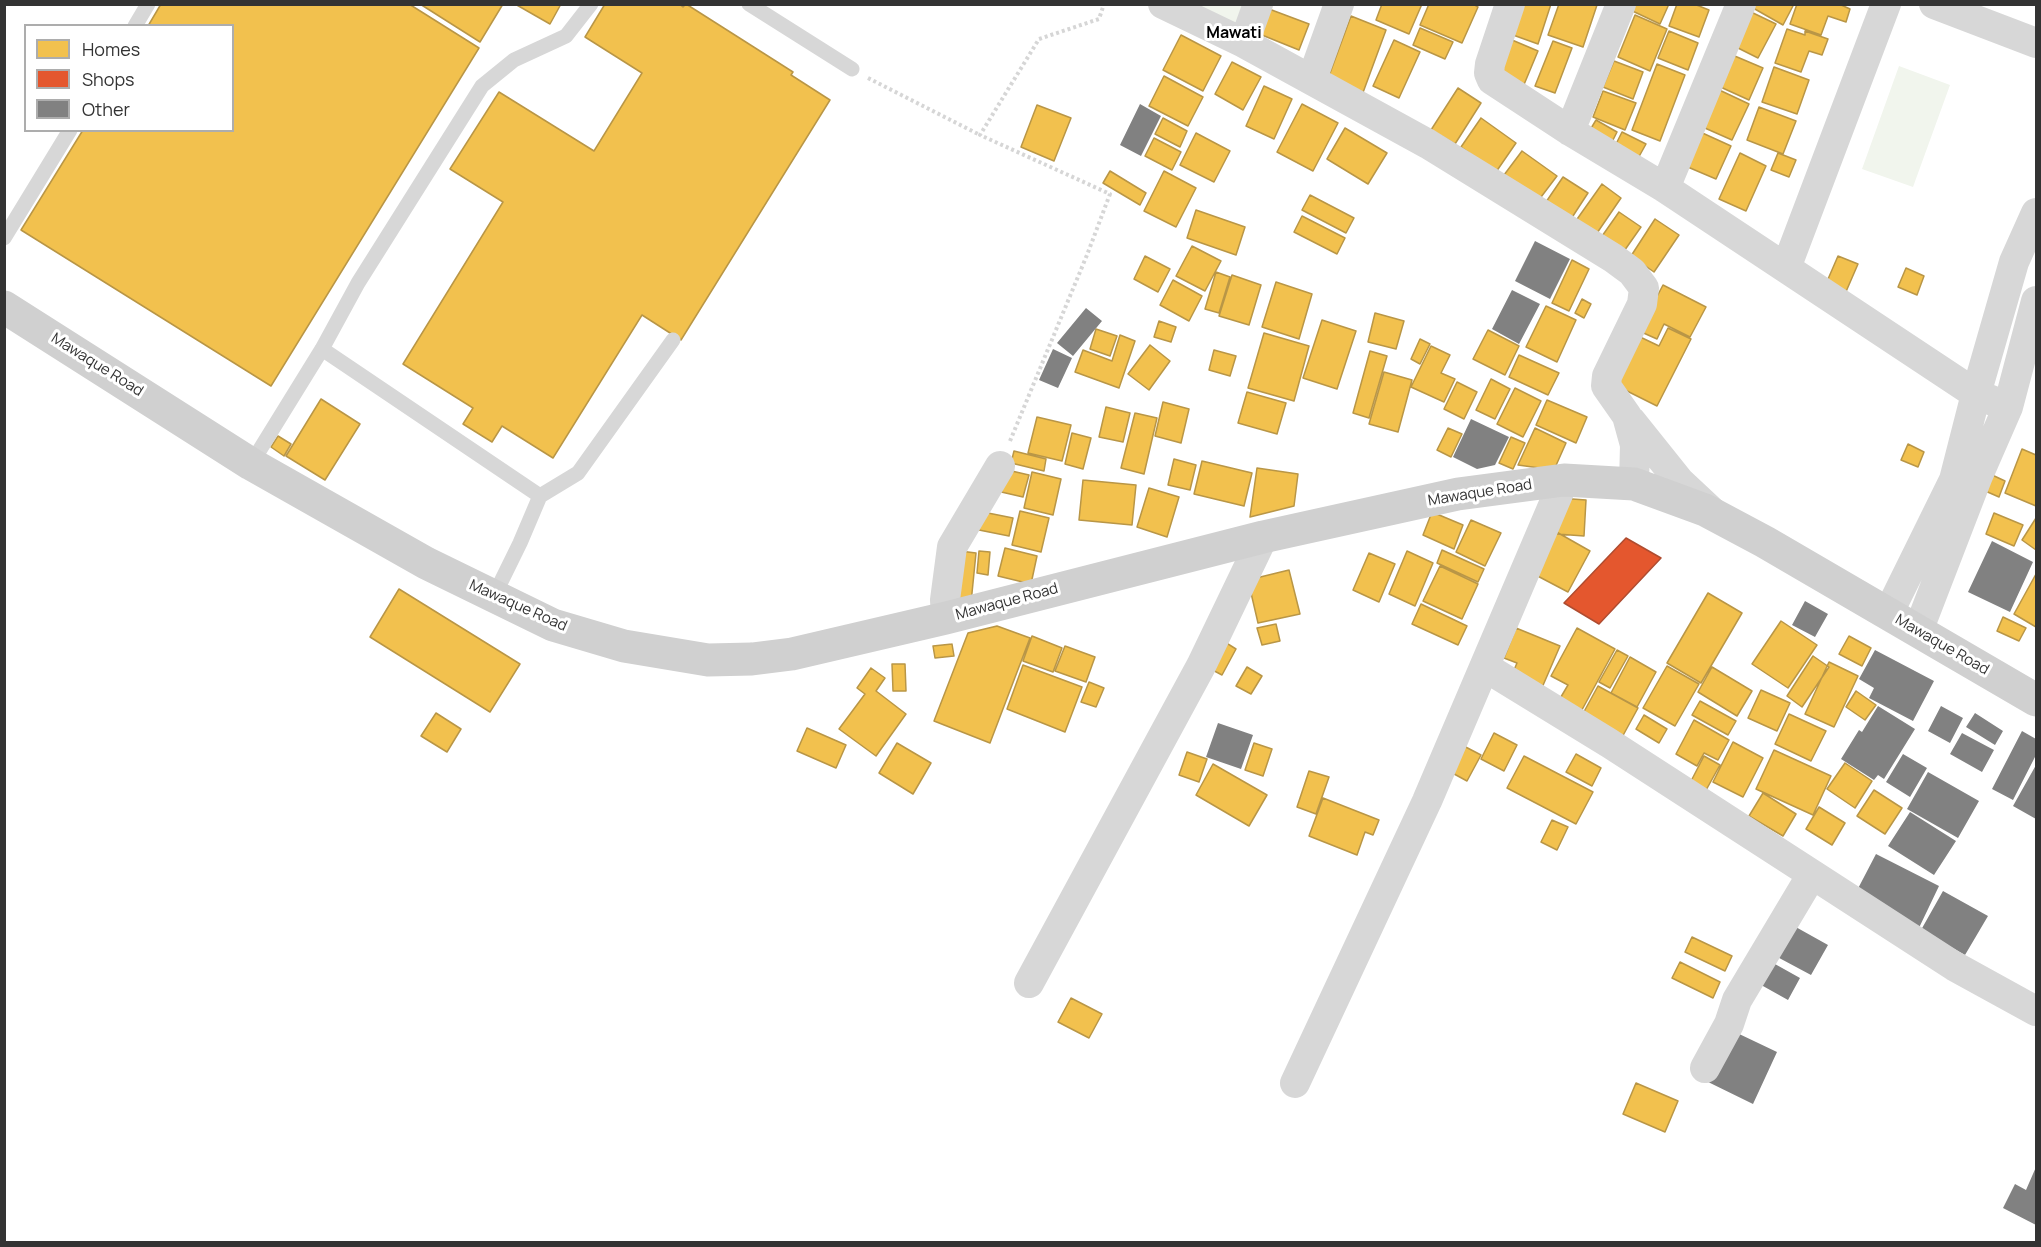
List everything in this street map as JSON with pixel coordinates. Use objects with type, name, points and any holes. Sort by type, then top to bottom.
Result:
[{"type":"main road","name":"Mawaque Road","points":[[4,307],[251,464],[426,563],[553,625],[624,646],[708,660],[752,659],[792,654],[946,618],[1263,537],[1458,494],[1564,480],[1634,484],[1715,515],[2037,700]]},
{"type":"street","points":[[1163,4],[1244,43],[1428,144],[1632,272],[1644,288],[1642,304],[1607,376],[1605,386],[1680,482],[1715,515]]},
{"type":"street","points":[[1244,43],[1258,4]]},
{"type":"street","points":[[1312,79],[1339,4]]},
{"type":"street","points":[[1510,4],[1490,64],[1489,73],[1492,80],[1570,131],[1665,188],[1976,394],[2008,407]]},
{"type":"street","points":[[1570,131],[1621,4]]},
{"type":"street","points":[[1665,188],[1741,4]]},
{"type":"street","points":[[1786,268],[1886,4]]},
{"type":"street","points":[[1934,4],[2037,43]]},
{"type":"street","points":[[1888,614],[1954,480],[1976,394],[2025,268],[2037,213]]},
{"type":"street","points":[[1918,631],[1977,478],[2008,407],[2037,301]]},
{"type":"street","points":[[1627,416],[1635,445],[1634,484]]},
{"type":"street","points":[[946,618],[945,600],[952,547],[1000,466]]},
{"type":"street","points":[[1295,1083],[1426,801],[1564,480]]},
{"type":"street","points":[[1029,983],[1201,666],[1263,537]]},
{"type":"street","points":[[1485,667],[1609,743],[1811,876],[1954,966],[2037,1011]]},
{"type":"street","points":[[1705,1068],[1729,1024],[1737,1000],[1811,876]]},
{"type":"lane","points":[[136,24],[148,4]]},
{"type":"lane","points":[[251,464],[322,349],[358,283],[482,86],[513,60],[566,36],[591,4]]},
{"type":"lane","points":[[749,4],[852,69]]},
{"type":"lane","points":[[4,238],[69,132]]},
{"type":"lane","points":[[494,596],[540,496],[578,472],[673,340]]},
{"type":"lane","points":[[322,349],[540,496]]},
{"type":"path","points":[[980,135],[1039,39],[1099,19],[1104,4]]},
{"type":"path","points":[[852,69],[980,135],[1110,194],[1000,466]]},
{"type":"shaded area","points":[[1200,5],[1249,5],[1240,29],[1197,13]]},
{"type":"shaded area","points":[[1899,66],[1950,85],[1913,187],[1862,169]]},
{"type":"building: Homes","points":[[161,4],[409,4],[479,48],[271,386],[21,230],[82,132],[234,132],[234,24],[149,24]]},
{"type":"building: Homes","points":[[420,4],[503,4],[480,42]]},
{"type":"building: Homes","points":[[515,4],[561,4],[550,24]]},
{"type":"building: Homes","points":[[605,4],[679,4],[683,7],[686,4],[793,72],[791,75],[830,100],[681,340],[642,315],[553,458],[502,426],[492,442],[463,424],[473,408],[403,364],[503,202],[450,169],[499,92],[594,151],[642,73],[585,37]]},
{"type":"building: Homes","points":[[1382,4],[1422,4],[1409,34],[1376,20]]},
{"type":"building: Homes","points":[[1429,4],[1473,4],[1478,7],[1462,43],[1420,25]]},
{"type":"building: Homes","points":[[1524,4],[1551,4],[1538,44],[1513,35]]},
{"type":"building: Homes","points":[[1559,4],[1597,5],[1583,47],[1548,35]]},
{"type":"building: Homes","points":[[1625,4],[1669,4],[1660,24],[1624,7]]},
{"type":"building: Homes","points":[[1677,4],[1694,4],[1709,10],[1699,37],[1669,26]]},
{"type":"building: Homes","points":[[1746,4],[1794,4],[1783,25]]},
{"type":"building: Homes","points":[[1797,4],[1839,4],[1850,9],[1846,22],[1828,16],[1821,35],[1790,24]]},
{"type":"building: Homes","points":[[1261,6],[1309,24],[1299,50],[1252,31]]},
{"type":"building: Homes","points":[[1751,12],[1776,24],[1758,58],[1734,46]]},
{"type":"building: Homes","points":[[1635,15],[1667,29],[1650,71],[1618,57]]},
{"type":"building: Homes","points":[[1351,16],[1386,30],[1361,98],[1326,84]]},
{"type":"building: Homes","points":[[1420,28],[1453,42],[1445,59],[1413,45]]},
{"type":"building: Homes","points":[[1787,29],[1805,35],[1805,31],[1828,39],[1822,55],[1809,51],[1801,72],[1775,63]]},
{"type":"building: Homes","points":[[1669,31],[1698,43],[1688,70],[1658,58]]},
{"type":"building: Homes","points":[[1181,35],[1221,56],[1203,91],[1163,70]]},
{"type":"building: Homes","points":[[1394,40],[1420,52],[1399,98],[1373,86]]},
{"type":"building: Homes","points":[[1512,40],[1538,51],[1523,87],[1497,76]]},
{"type":"building: Homes","points":[[1553,41],[1572,48],[1555,93],[1535,86]]},
{"type":"building: Homes","points":[[1730,54],[1763,68],[1749,100],[1716,85]]},
{"type":"building: Homes","points":[[1614,61],[1643,72],[1633,99],[1603,87]]},
{"type":"building: Homes","points":[[1232,62],[1261,77],[1243,110],[1215,94]]},
{"type":"building: Homes","points":[[1657,64],[1685,75],[1660,141],[1632,130]]},
{"type":"building: Homes","points":[[1774,67],[1809,80],[1797,114],[1762,102]]},
{"type":"building: Homes","points":[[1164,76],[1203,97],[1188,126],[1149,106]]},
{"type":"building: Homes","points":[[1264,86],[1292,99],[1274,139],[1246,126]]},
{"type":"building: Homes","points":[[1458,88],[1481,103],[1455,144],[1431,130]]},
{"type":"building: Homes","points":[[1715,88],[1749,104],[1732,140],[1698,125]]},
{"type":"building: Homes","points":[[1603,91],[1636,103],[1625,130],[1593,117]]},
{"type":"building: Homes","points":[[1302,104],[1338,123],[1313,171],[1277,152]]},
{"type":"building: Homes","points":[[1037,105],[1071,118],[1054,161],[1021,147]]},
{"type":"building: Homes","points":[[1759,107],[1796,121],[1783,154],[1747,140]]},
{"type":"building: Homes","points":[[1163,118],[1187,131],[1180,147],[1155,134]]},
{"type":"building: Homes","points":[[1481,118],[1516,143],[1496,172],[1461,147]]},
{"type":"building: Homes","points":[[1596,120],[1617,132],[1612,142],[1590,130]]},
{"type":"building: Homes","points":[[1345,128],[1387,153],[1368,184],[1327,159]]},
{"type":"building: Homes","points":[[1698,131],[1731,146],[1716,179],[1683,165]]},
{"type":"building: Homes","points":[[1622,132],[1646,144],[1636,162],[1613,150]]},
{"type":"building: Homes","points":[[1196,133],[1230,151],[1214,182],[1180,165]]},
{"type":"building: Homes","points":[[1154,138],[1181,152],[1172,170],[1145,156]]},
{"type":"building: Homes","points":[[1522,151],[1557,176],[1538,201],[1504,175]]},
{"type":"building: Homes","points":[[1740,153],[1766,166],[1746,211],[1719,199]]},
{"type":"building: Homes","points":[[1778,153],[1796,160],[1789,177],[1771,170]]},
{"type":"building: Homes","points":[[1110,171],[1146,193],[1140,205],[1103,183]]},
{"type":"building: Homes","points":[[1164,171],[1196,188],[1176,227],[1144,211]]},
{"type":"building: Homes","points":[[1563,177],[1588,193],[1571,219],[1546,202]]},
{"type":"building: Homes","points":[[1602,184],[1621,198],[1595,236],[1575,222]]},
{"type":"building: Homes","points":[[1310,195],[1354,218],[1346,233],[1302,210]]},
{"type":"building: Homes","points":[[1196,210],[1245,227],[1236,255],[1187,238]]},
{"type":"building: Homes","points":[[1619,212],[1641,227],[1622,254],[1600,239]]},
{"type":"building: Homes","points":[[1302,216],[1345,238],[1337,254],[1294,232]]},
{"type":"building: Homes","points":[[1655,219],[1679,235],[1654,272],[1631,256]]},
{"type":"building: Homes","points":[[1192,246],[1221,261],[1205,291],[1176,276]]},
{"type":"building: Homes","points":[[1145,256],[1170,269],[1158,292],[1134,279]]},
{"type":"building: Homes","points":[[1838,256],[1858,264],[1845,294],[1825,286]]},
{"type":"building: Homes","points":[[1572,260],[1589,269],[1569,311],[1552,303]]},
{"type":"building: Homes","points":[[1906,268],[1924,276],[1917,295],[1898,287]]},
{"type":"building: Homes","points":[[1216,272],[1230,277],[1219,313],[1205,309]]},
{"type":"building: Homes","points":[[1232,275],[1261,285],[1249,325],[1219,316]]},
{"type":"building: Homes","points":[[1173,280],[1202,296],[1189,321],[1160,305]]},
{"type":"building: Homes","points":[[1276,282],[1312,294],[1299,339],[1262,327]]},
{"type":"building: Homes","points":[[1663,285],[1706,307],[1690,337],[1664,324],[1657,339],[1639,331]]},
{"type":"building: Homes","points":[[1582,299],[1591,304],[1584,318],[1575,313]]},
{"type":"building: Homes","points":[[1546,306],[1576,320],[1557,362],[1526,347]]},
{"type":"building: Homes","points":[[1375,313],[1404,321],[1396,349],[1368,342]]},
{"type":"building: Homes","points":[[1322,320],[1356,331],[1337,389],[1303,378]]},
{"type":"building: Homes","points":[[1159,321],[1176,327],[1171,342],[1154,337]]},
{"type":"building: Homes","points":[[1668,328],[1691,339],[1657,406],[1611,383],[1636,335],[1659,346]]},
{"type":"building: Homes","points":[[1096,329],[1117,336],[1110,356],[1090,349]]},
{"type":"building: Homes","points":[[1488,330],[1519,346],[1505,375],[1473,359]]},
{"type":"building: Homes","points":[[1264,333],[1309,346],[1294,401],[1248,388]]},
{"type":"building: Homes","points":[[1120,335],[1135,341],[1119,388],[1075,372],[1083,350],[1112,361]]},
{"type":"building: Homes","points":[[1420,339],[1430,344],[1420,364],[1411,359]]},
{"type":"building: Homes","points":[[1150,345],[1170,361],[1149,390],[1128,374]]},
{"type":"building: Homes","points":[[1431,346],[1450,355],[1441,373],[1455,379],[1444,402],[1411,387]]},
{"type":"building: Homes","points":[[1214,350],[1236,356],[1230,376],[1209,370]]},
{"type":"building: Homes","points":[[1370,351],[1387,356],[1369,418],[1353,413]]},
{"type":"building: Homes","points":[[1519,355],[1559,373],[1548,395],[1509,377]]},
{"type":"building: Homes","points":[[1384,372],[1412,380],[1398,432],[1369,424]]},
{"type":"building: Homes","points":[[1491,379],[1510,389],[1495,419],[1476,410]]},
{"type":"building: Homes","points":[[1457,382],[1477,392],[1464,419],[1444,409]]},
{"type":"building: Homes","points":[[1515,388],[1541,401],[1523,437],[1497,424]]},
{"type":"building: Homes","points":[[1247,392],[1286,403],[1277,434],[1238,423]]},
{"type":"building: Homes","points":[[321,399],[360,424],[325,480],[286,456]]},
{"type":"building: Homes","points":[[1547,400],[1587,417],[1576,443],[1536,425]]},
{"type":"building: Homes","points":[[1163,402],[1189,409],[1181,443],[1155,436]]},
{"type":"building: Homes","points":[[1106,407],[1130,413],[1123,442],[1099,437]]},
{"type":"building: Homes","points":[[1135,413],[1157,418],[1144,474],[1121,468]]},
{"type":"building: Homes","points":[[1037,417],[1071,425],[1062,461],[1028,453]]},
{"type":"building: Homes","points":[[1448,428],[1462,434],[1451,457],[1437,450]]},
{"type":"building: Homes","points":[[1535,428],[1566,443],[1554,470],[1518,465]]},
{"type":"building: Homes","points":[[1072,433],[1091,438],[1083,469],[1065,464]]},
{"type":"building: Homes","points":[[278,436],[291,444],[284,456],[271,447]]},
{"type":"building: Homes","points":[[1511,437],[1525,443],[1513,469],[1499,463]]},
{"type":"building: Homes","points":[[1908,444],[1924,452],[1918,467],[1901,460]]},
{"type":"building: Homes","points":[[2022,449],[2036,455],[2036,506],[2005,493]]},
{"type":"building: Homes","points":[[1014,451],[1046,459],[1044,471],[1011,463]]},
{"type":"building: Homes","points":[[1174,459],[1196,465],[1190,490],[1168,485]]},
{"type":"building: Homes","points":[[1202,461],[1252,473],[1244,506],[1194,494]]},
{"type":"building: Homes","points":[[1257,468],[1298,474],[1294,506],[1250,517]]},
{"type":"building: Homes","points":[[1003,469],[1029,475],[1023,497],[997,491]]},
{"type":"building: Homes","points":[[1032,472],[1061,479],[1053,515],[1024,508]]},
{"type":"building: Homes","points":[[1990,474],[2005,481],[1999,497],[1983,490]]},
{"type":"building: Homes","points":[[1083,480],[1136,485],[1132,525],[1079,520]]},
{"type":"building: Homes","points":[[1149,488],[1179,497],[1167,537],[1137,527]]},
{"type":"building: Homes","points":[[1559,498],[1586,500],[1584,536],[1557,534]]},
{"type":"building: Homes","points":[[978,511],[1013,518],[1009,536],[974,529]]},
{"type":"building: Homes","points":[[1020,511],[1049,518],[1041,552],[1012,545]]},
{"type":"building: Homes","points":[[1432,512],[1463,525],[1454,549],[1423,535]]},
{"type":"building: Homes","points":[[1994,513],[2023,525],[2014,546],[1986,534]]},
{"type":"building: Homes","points":[[2036,518],[2036,550],[2022,540]]},
{"type":"building: Homes","points":[[1471,520],[1501,533],[1485,566],[1456,552]]},
{"type":"building: Homes","points":[[1553,530],[1590,551],[1568,592],[1530,572]]},
{"type":"building: Homes","points":[[1005,548],[1037,556],[1031,584],[998,576]]},
{"type":"building: Homes","points":[[952,550],[976,553],[971,603],[946,600]]},
{"type":"building: Homes","points":[[1442,550],[1484,569],[1478,582],[1437,563]]},
{"type":"building: Homes","points":[[979,551],[990,552],[988,575],[977,573]]},
{"type":"building: Homes","points":[[1407,551],[1433,563],[1415,606],[1389,594]]},
{"type":"building: Homes","points":[[1369,553],[1395,564],[1379,602],[1353,590]]},
{"type":"building: Homes","points":[[1440,566],[1478,584],[1462,619],[1423,601]]},
{"type":"building: Homes","points":[[1289,570],[1300,614],[1258,623],[1248,580]]},
{"type":"building: Homes","points":[[2036,574],[2036,627],[2014,614]]},
{"type":"building: Homes","points":[[399,589],[520,664],[490,712],[370,637]]},
{"type":"building: Homes","points":[[1708,593],[1742,613],[1701,683],[1667,663]]},
{"type":"building: Homes","points":[[1421,604],[1467,626],[1458,645],[1412,624]]},
{"type":"building: Homes","points":[[2003,617],[2026,628],[2019,641],[1997,631]]},
{"type":"building: Homes","points":[[1781,621],[1817,645],[1788,688],[1752,664]]},
{"type":"building: Homes","points":[[1276,624],[1280,641],[1262,645],[1257,628]]},
{"type":"building: Homes","points":[[997,626],[1030,638],[990,743],[934,721],[968,633]]},
{"type":"building: Homes","points":[[1516,628],[1560,646],[1541,690],[1511,677],[1517,663],[1504,658]]},
{"type":"building: Homes","points":[[1577,628],[1615,649],[1577,719],[1555,707],[1568,685],[1551,676]]},
{"type":"building: Homes","points":[[1032,636],[1062,648],[1053,672],[1023,661]]},
{"type":"building: Homes","points":[[1849,636],[1871,648],[1862,666],[1839,654]]},
{"type":"building: Homes","points":[[1220,639],[1236,649],[1222,675],[1205,666]]},
{"type":"building: Homes","points":[[952,644],[954,656],[935,658],[933,646]]},
{"type":"building: Homes","points":[[1065,646],[1095,657],[1086,682],[1055,671]]},
{"type":"building: Homes","points":[[1617,650],[1628,656],[1610,688],[1599,682]]},
{"type":"building: Homes","points":[[1813,656],[1829,667],[1802,707],[1787,696]]},
{"type":"building: Homes","points":[[1630,657],[1656,672],[1637,707],[1611,693]]},
{"type":"building: Homes","points":[[1829,662],[1858,676],[1834,727],[1805,714]]},
{"type":"building: Homes","points":[[892,664],[905,664],[906,691],[893,691]]},
{"type":"building: Homes","points":[[1023,665],[1082,687],[1065,732],[1007,709]]},
{"type":"building: Homes","points":[[1667,666],[1699,684],[1675,726],[1643,708]]},
{"type":"building: Homes","points":[[1247,667],[1262,676],[1251,694],[1236,686]]},
{"type":"building: Homes","points":[[1712,667],[1752,691],[1737,716],[1698,692]]},
{"type":"building: Homes","points":[[871,668],[885,678],[876,691],[906,714],[876,756],[839,729],[865,694],[857,688]]},
{"type":"building: Homes","points":[[1089,682],[1104,688],[1096,707],[1081,702]]},
{"type":"building: Homes","points":[[1598,686],[1638,708],[1620,741],[1580,719]]},
{"type":"building: Homes","points":[[1761,690],[1790,703],[1777,731],[1748,718]]},
{"type":"building: Homes","points":[[1856,691],[1876,705],[1865,720],[1846,707]]},
{"type":"building: Homes","points":[[1700,701],[1736,721],[1728,735],[1692,715]]},
{"type":"building: Homes","points":[[436,713],[461,729],[447,752],[421,736]]},
{"type":"building: Homes","points":[[1789,714],[1826,731],[1811,761],[1775,744]]},
{"type":"building: Homes","points":[[1644,715],[1667,729],[1659,743],[1636,729]]},
{"type":"building: Homes","points":[[1694,720],[1729,740],[1718,760],[1704,753],[1697,766],[1676,754]]},
{"type":"building: Homes","points":[[807,728],[846,745],[836,768],[797,751]]},
{"type":"building: Homes","points":[[1494,733],[1517,745],[1504,771],[1481,759]]},
{"type":"building: Homes","points":[[1733,742],[1763,758],[1743,797],[1713,782]]},
{"type":"building: Homes","points":[[897,743],[931,763],[913,794],[879,773]]},
{"type":"building: Homes","points":[[1254,743],[1272,749],[1263,776],[1245,770]]},
{"type":"building: Homes","points":[[1458,743],[1481,755],[1467,781],[1445,769]]},
{"type":"building: Homes","points":[[1774,750],[1831,776],[1813,815],[1756,789]]},
{"type":"building: Homes","points":[[1187,752],[1207,759],[1199,782],[1179,775]]},
{"type":"building: Homes","points":[[1576,754],[1601,768],[1592,786],[1566,772]]},
{"type":"building: Homes","points":[[1524,756],[1593,792],[1576,824],[1507,788]]},
{"type":"building: Homes","points":[[1704,756],[1720,765],[1705,792],[1690,783]]},
{"type":"building: Homes","points":[[1845,763],[1872,781],[1855,808],[1827,789]]},
{"type":"building: Homes","points":[[1213,764],[1267,795],[1249,826],[1196,795]]},
{"type":"building: Homes","points":[[1309,771],[1329,777],[1316,814],[1297,807]]},
{"type":"building: Homes","points":[[1874,790],[1902,808],[1885,834],[1857,816]]},
{"type":"building: Homes","points":[[1763,793],[1796,814],[1783,836],[1749,816]]},
{"type":"building: Homes","points":[[1323,798],[1379,820],[1373,835],[1365,832],[1357,855],[1309,836]]},
{"type":"building: Homes","points":[[1819,807],[1845,823],[1832,845],[1806,829]]},
{"type":"building: Homes","points":[[1552,820],[1568,827],[1557,850],[1541,842]]},
{"type":"building: Homes","points":[[1692,937],[1732,956],[1725,971],[1685,952]]},
{"type":"building: Homes","points":[[1680,962],[1720,982],[1713,998],[1672,978]]},
{"type":"building: Homes","points":[[1071,998],[1102,1014],[1089,1038],[1058,1022]]},
{"type":"building: Homes","points":[[1636,1083],[1678,1101],[1665,1132],[1623,1114]]},
{"type":"building: Shops","points":[[1626,538],[1661,558],[1599,624],[1564,603]]},
{"type":"building: Other","points":[[1140,104],[1161,116],[1141,156],[1120,145]]},
{"type":"building: Other","points":[[1535,241],[1570,259],[1550,299],[1515,281]]},
{"type":"building: Other","points":[[1512,290],[1540,304],[1519,344],[1492,329]]},
{"type":"building: Other","points":[[1086,308],[1102,321],[1073,356],[1057,343]]},
{"type":"building: Other","points":[[1053,349],[1072,358],[1058,388],[1039,380]]},
{"type":"building: Other","points":[[1471,419],[1509,437],[1495,465],[1477,469],[1453,457]]},
{"type":"building: Other","points":[[1992,541],[2033,562],[2010,612],[1968,592]]},
{"type":"building: Other","points":[[1805,601],[1828,614],[1815,637],[1792,625]]},
{"type":"building: Other","points":[[1875,650],[1934,681],[1913,721],[1869,698],[1874,688],[1859,679]]},
{"type":"building: Other","points":[[1878,706],[1915,729],[1884,779],[1878,775],[1874,780],[1841,759],[1859,730],[1862,732]]},
{"type":"building: Other","points":[[1941,706],[1963,718],[1950,743],[1928,731]]},
{"type":"building: Other","points":[[1975,713],[2003,731],[1995,745],[1966,727]]},
{"type":"building: Other","points":[[1218,723],[1253,735],[1241,769],[1206,757]]},
{"type":"building: Other","points":[[2022,731],[2036,739],[2036,755],[2013,800],[1992,789]]},
{"type":"building: Other","points":[[1962,733],[1994,750],[1982,772],[1950,754]]},
{"type":"building: Other","points":[[1903,754],[1927,768],[1910,797],[1886,782]]},
{"type":"building: Other","points":[[2036,765],[2036,819],[2013,806]]},
{"type":"building: Other","points":[[1928,772],[1979,801],[1958,838],[1907,809]]},
{"type":"building: Other","points":[[1910,812],[1956,841],[1934,875],[1888,846]]},
{"type":"building: Other","points":[[1876,854],[1939,886],[1917,932],[1852,900]]},
{"type":"building: Other","points":[[1943,891],[1988,916],[1965,955],[1921,930]]},
{"type":"building: Other","points":[[1785,921],[1828,945],[1811,975],[1768,952]]},
{"type":"building: Other","points":[[1766,959],[1800,978],[1788,1000],[1754,981]]},
{"type":"building: Other","points":[[1735,1032],[1777,1052],[1753,1104],[1704,1080]]},
{"type":"building: Other","points":[[2036,1167],[2036,1225],[2003,1208],[2015,1184],[2026,1190]]},
{"type":"district","name":"Mawati","points":[[1234,34]]}]
